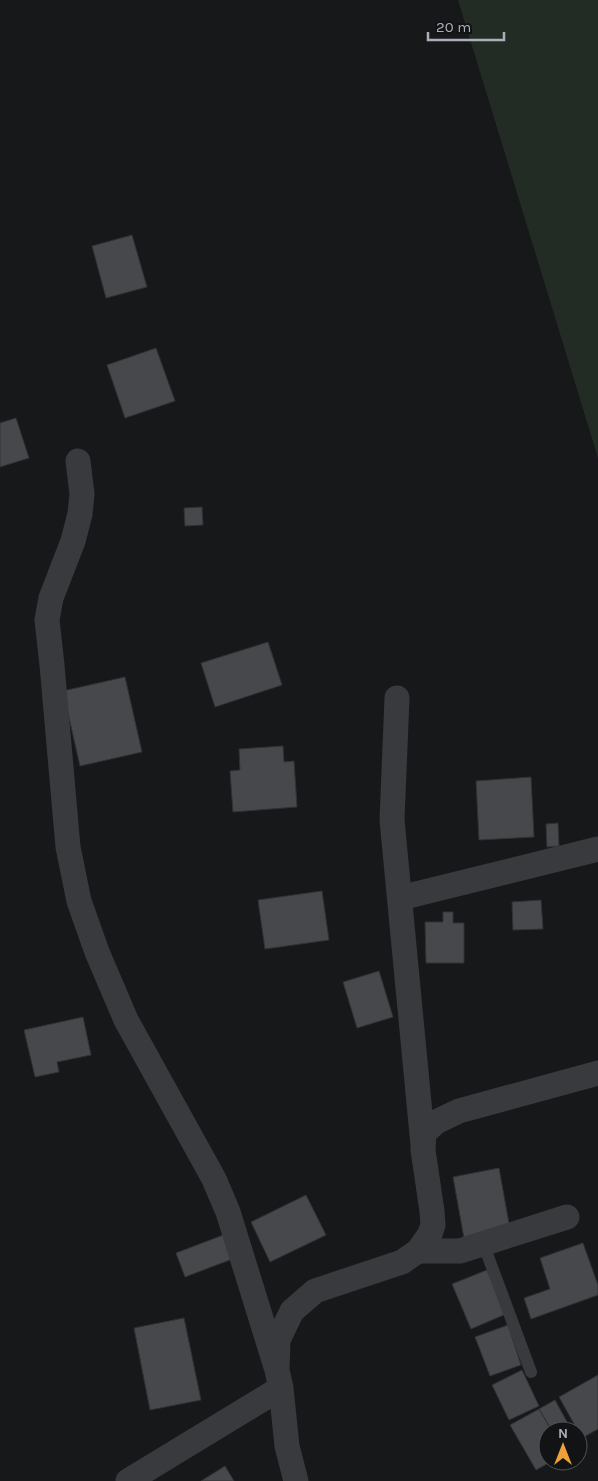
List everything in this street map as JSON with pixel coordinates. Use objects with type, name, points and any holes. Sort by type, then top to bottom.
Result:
[{"type":"street","points":[[78,462],[82,494],[80,514],[73,541],[51,598],[47,620],[68,846],[79,900],[97,952],[126,1020],[214,1178],[228,1212],[279,1379]]},
{"type":"street","points":[[296,1481],[287,1446],[279,1379],[278,1340],[292,1311],[315,1291],[402,1262],[418,1251],[430,1234],[433,1225],[423,1150],[392,820],[397,698]]},
{"type":"street","points":[[400,898],[598,849]]},
{"type":"street","points":[[423,1150],[424,1132],[436,1122],[459,1111],[598,1073]]},
{"type":"street","points":[[418,1251],[460,1251],[567,1217]]},
{"type":"street","points":[[128,1481],[279,1379]]},
{"type":"lane","points":[[484,1244],[531,1372]]},
{"type":"shaded area","points":[[458,0],[598,0],[598,458]]},
{"type":"building","points":[[132,235],[147,287],[106,298],[92,246]]},
{"type":"building","points":[[156,348],[175,401],[125,418],[107,365]]},
{"type":"building","points":[[16,418],[29,458],[0,467],[0,423]]},
{"type":"building","points":[[202,507],[203,525],[185,526],[184,508]]},
{"type":"building","points":[[268,642],[282,685],[215,707],[201,663]]},
{"type":"building","points":[[125,677],[142,752],[80,766],[63,691]]},
{"type":"building","points":[[283,746],[284,762],[294,761],[297,807],[233,812],[230,771],[240,770],[239,749]]},
{"type":"building","points":[[531,777],[534,837],[479,840],[476,781]]},
{"type":"building","points":[[558,823],[559,846],[547,847],[546,824]]},
{"type":"building","points":[[322,891],[329,940],[265,949],[258,900]]},
{"type":"building","points":[[541,900],[543,929],[513,930],[512,902]]},
{"type":"building","points":[[443,912],[453,912],[453,923],[464,923],[464,963],[426,963],[425,922],[443,922]]},
{"type":"building","points":[[379,971],[393,1017],[357,1028],[343,982]]},
{"type":"building","points":[[83,1017],[91,1055],[57,1062],[59,1072],[35,1077],[24,1030]]},
{"type":"building","points":[[499,1168],[510,1229],[464,1238],[453,1177]]},
{"type":"building","points":[[306,1195],[326,1235],[270,1262],[251,1222]]},
{"type":"building","points":[[226,1234],[235,1258],[185,1277],[176,1253]]},
{"type":"building","points":[[583,1243],[598,1285],[598,1295],[531,1319],[524,1298],[550,1289],[540,1258]]},
{"type":"building","points":[[487,1270],[506,1314],[471,1329],[452,1284]]},
{"type":"building","points":[[184,1318],[201,1400],[150,1410],[134,1328]]},
{"type":"building","points":[[508,1325],[521,1365],[490,1376],[475,1337]]},
{"type":"building","points":[[522,1370],[539,1406],[509,1420],[492,1385]]},
{"type":"building","points":[[598,1375],[598,1429],[588,1435],[588,1421],[572,1421],[559,1397]]},
{"type":"building","points":[[555,1400],[567,1421],[546,1421],[539,1409]]},
{"type":"building","points":[[539,1409],[546,1421],[538,1421],[538,1469],[536,1470],[510,1425]]},
{"type":"building","points":[[225,1466],[234,1481],[201,1481]]}]
